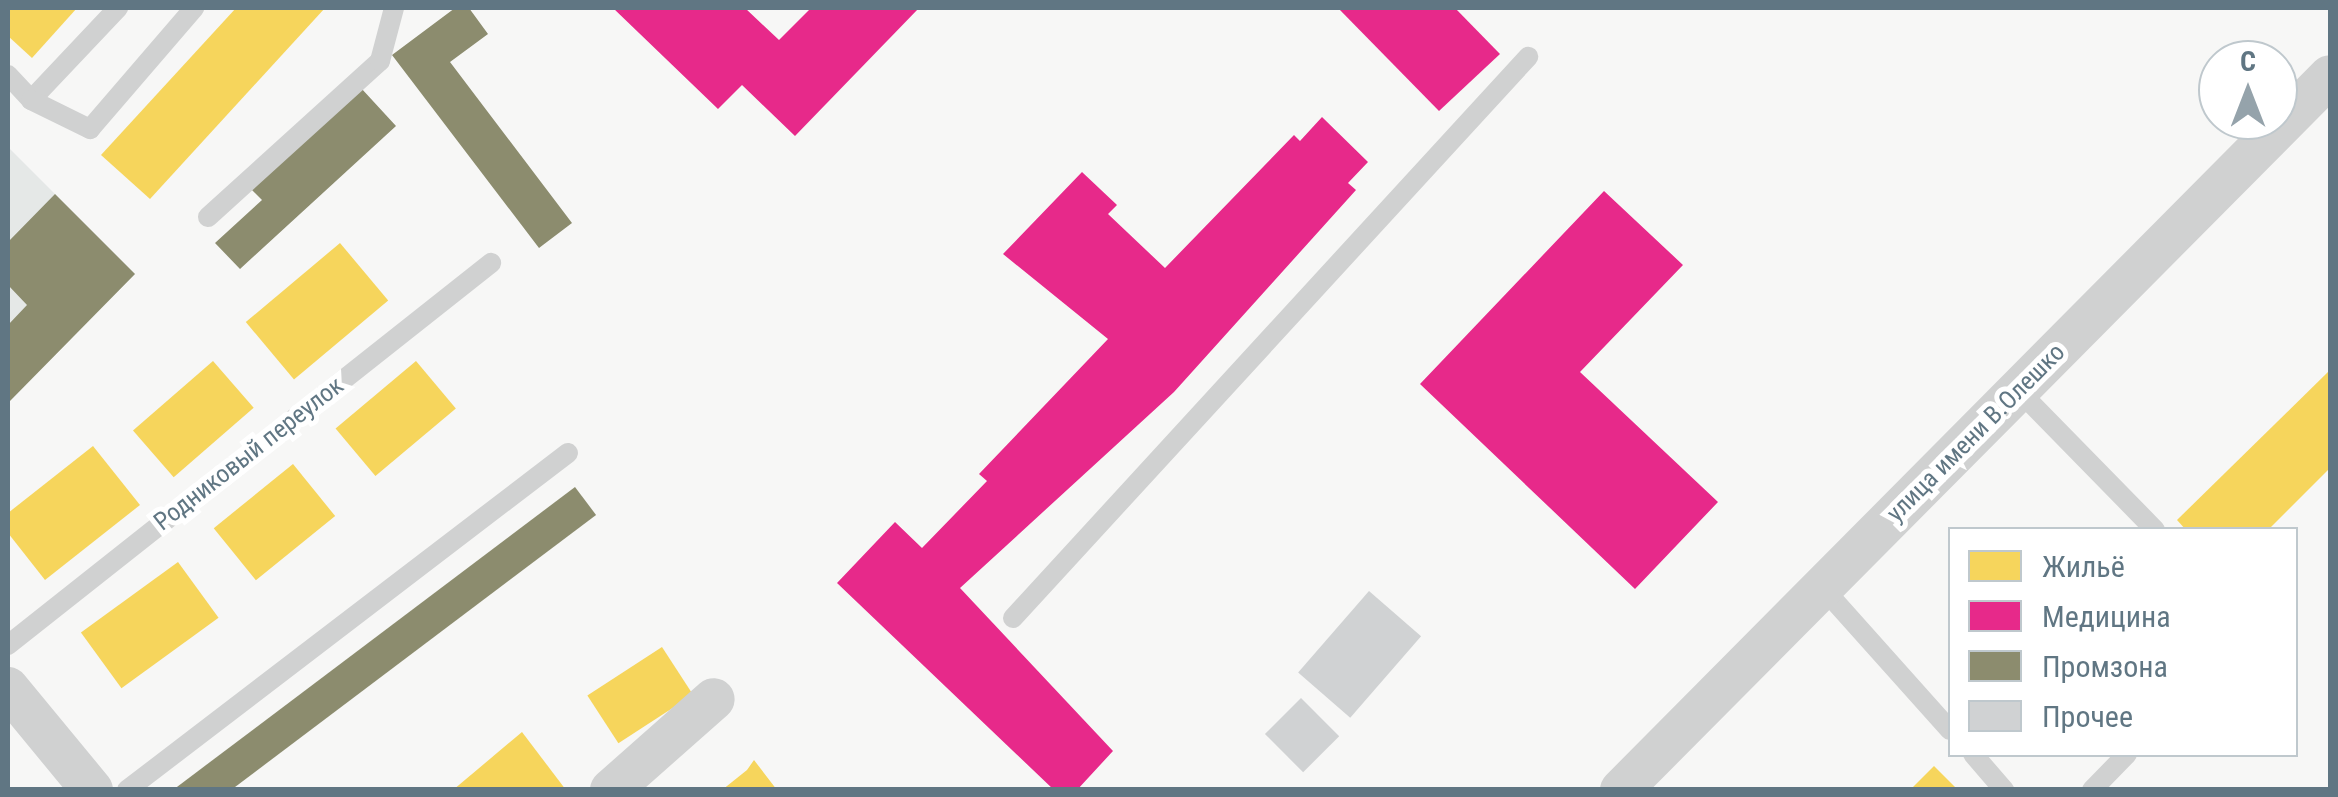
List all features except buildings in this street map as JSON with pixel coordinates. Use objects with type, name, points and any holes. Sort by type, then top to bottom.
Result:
[{"type":"street","name":"улица имени В.Олешко","points":[[1620,790],[2330,76]]},
{"type":"street","points":[[8,688],[92,790]]},
{"type":"street","points":[[611,790],[714,699]]},
{"type":"lane","points":[[31,100],[118,8]]},
{"type":"lane","points":[[8,75],[31,100],[90,129],[194,8]]},
{"type":"lane","points":[[208,217],[380,61],[394,8]]},
{"type":"lane","points":[[1014,618],[1528,57]]},
{"type":"lane","name":"Родниковый переулок","points":[[8,644],[491,263]]},
{"type":"lane","points":[[2020,392],[2152,527]]},
{"type":"lane","points":[[127,790],[568,454]]},
{"type":"lane","points":[[1822,587],[1948,728]]},
{"type":"lane","points":[[1976,757],[2004,790]]},
{"type":"lane","points":[[2092,790],[2124,757]]},
{"type":"shaded area","points":[[8,147],[135,274],[8,403]]}]
